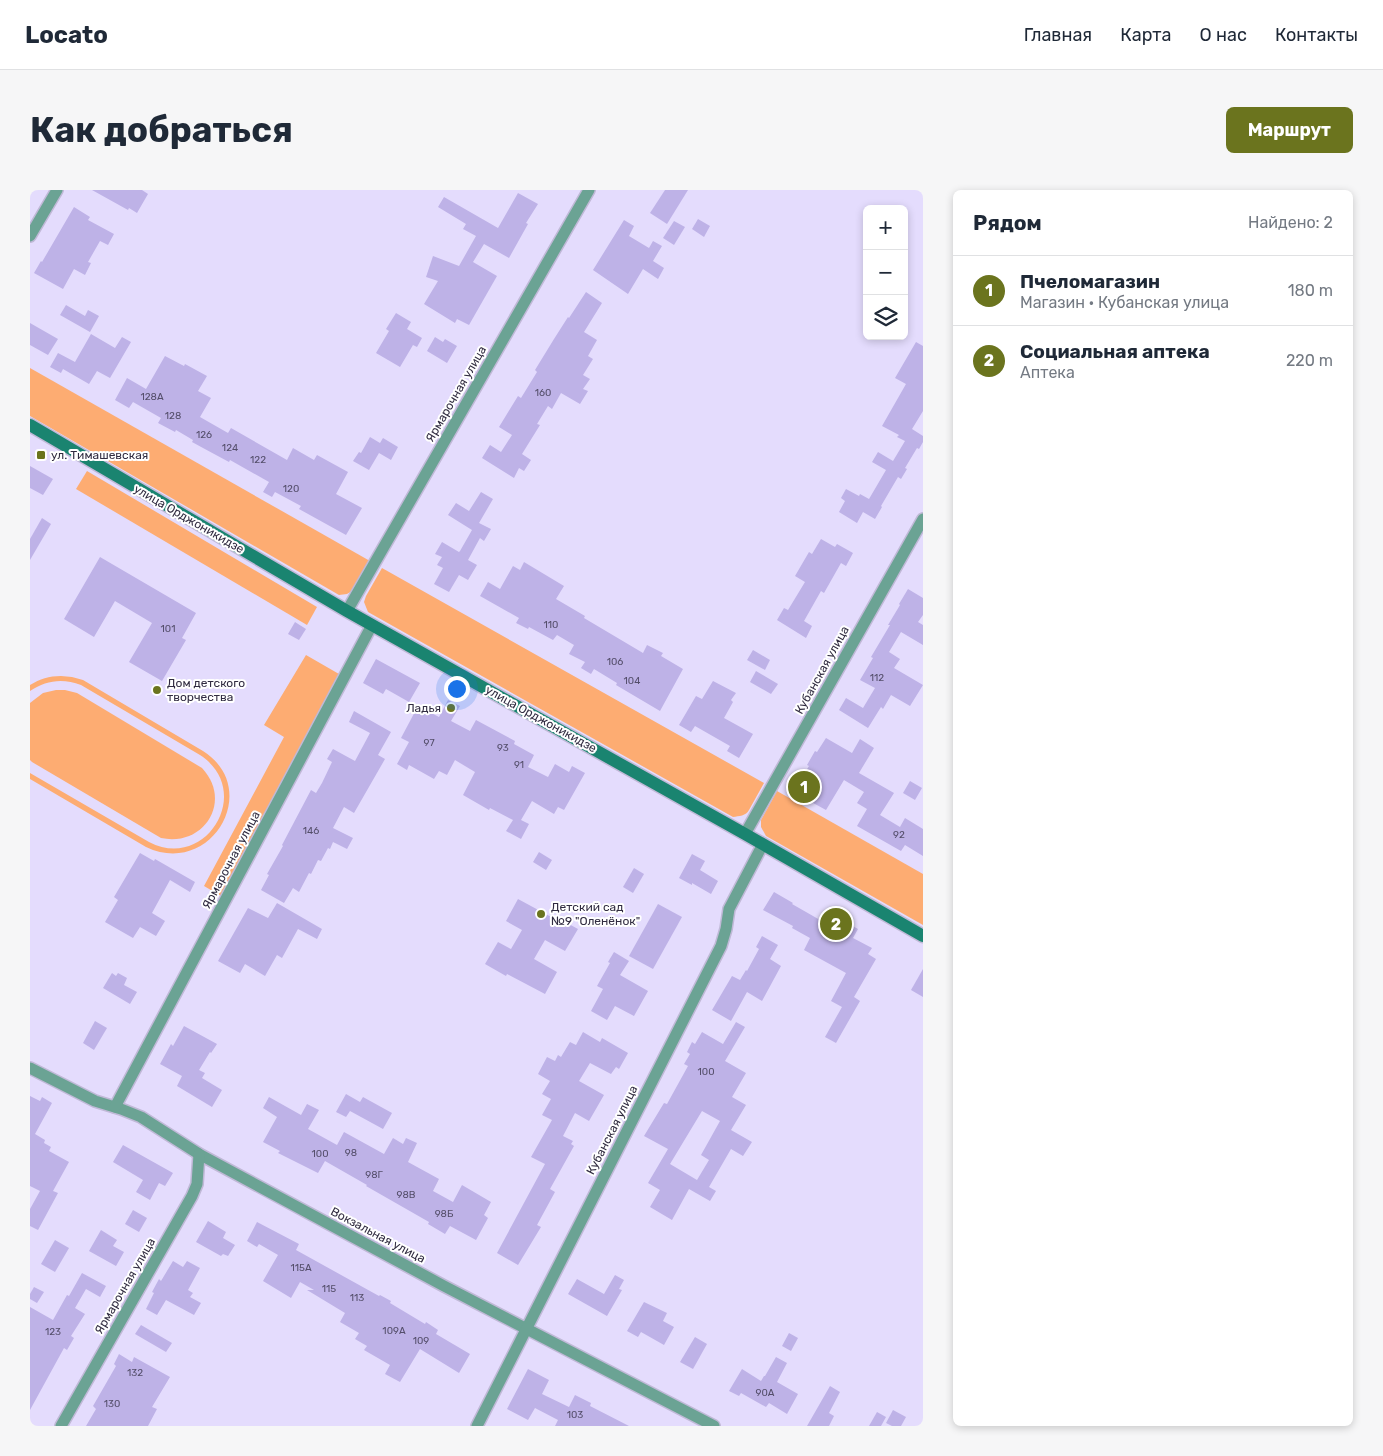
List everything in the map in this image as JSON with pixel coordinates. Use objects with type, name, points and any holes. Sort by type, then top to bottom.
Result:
[{"type":"main road","name":"улица Орджоникидзе","points":[[30,425],[372,625],[923,936]]},
{"type":"street","points":[[30,236],[57,190]]},
{"type":"street","name":"Ярмарочная улица","points":[[348,611],[589,190]]},
{"type":"street","name":"Кубанская улица","points":[[745,834],[923,519]]},
{"type":"street","name":"Ярмарочная улица","points":[[115,1107],[372,625]]},
{"type":"street","name":"Кубанская улица","points":[[477,1426],[721,946],[729,910],[763,844]]},
{"type":"street","name":"Вокзальная улица","points":[[30,1068],[77,1093],[140,1117],[199,1154],[444,1286],[714,1426]]},
{"type":"street","name":"Ярмарочная улица","points":[[61,1426],[192,1196],[197,1184],[199,1154]]},
{"type":"shaded area","points":[[30,368],[370,561],[352,591],[339,595],[30,416]]},
{"type":"shaded area","points":[[87,471],[317,607],[307,625],[76,489]]},
{"type":"shaded area","points":[[382,568],[764,783],[748,812],[733,817],[368,612],[364,602]]},
{"type":"shaded area","points":[[306,655],[339,674],[221,896],[204,886],[284,737],[264,725]]},
{"type":"shaded area","points":[[61,676],[83,680],[203,751],[220,767],[229,786],[228,806],[221,825],[208,840],[191,850],[170,853],[146,847],[30,779],[30,773],[149,842],[170,848],[189,846],[205,837],[216,823],[223,806],[223,788],[216,770],[200,755],[81,685],[68,681],[55,681],[42,684],[30,691],[30,685],[37,681]]},
{"type":"shaded area","points":[[56,690],[77,693],[202,768],[211,781],[215,794],[214,807],[209,819],[201,829],[190,836],[176,839],[161,838],[32,762],[30,760],[30,703],[43,693]]},
{"type":"shaded area","points":[[777,791],[923,874],[923,925],[766,836],[761,827],[761,820]]},
{"type":"building","points":[[92,190],[142,190],[148,194],[137,213]]},
{"type":"building","points":[[665,190],[688,190],[667,224],[650,213]]},
{"type":"building","points":[[518,193],[538,204],[526,223],[528,224],[509,258],[484,244],[473,262],[497,276],[469,325],[457,319],[455,323],[424,304],[438,281],[426,277],[433,256],[459,266],[476,236],[463,229],[466,224],[438,207],[444,197],[498,228]]},
{"type":"building","points":[[74,207],[90,217],[88,220],[114,234],[108,245],[100,241],[88,262],[91,263],[85,275],[74,269],[63,289],[34,273]]},
{"type":"building","points":[[698,219],[710,226],[704,237],[692,229]]},
{"type":"building","points":[[624,220],[634,226],[629,236],[649,248],[653,241],[662,246],[653,261],[664,268],[658,279],[643,269],[628,294],[593,270]]},
{"type":"building","points":[[674,221],[685,227],[674,245],[663,238]]},
{"type":"building","points":[[586,292],[602,303],[584,332],[597,340],[588,356],[593,359],[583,375],[590,379],[583,389],[588,391],[580,404],[561,393],[552,409],[548,406],[537,424],[540,425],[522,454],[531,460],[524,471],[519,468],[514,478],[482,458],[490,445],[501,452],[512,435],[499,427],[518,396],[521,398],[554,339]]},
{"type":"building","points":[[66,305],[85,316],[88,310],[99,316],[90,332],[60,315]]},
{"type":"building","points":[[396,313],[411,322],[407,329],[422,338],[417,347],[413,345],[400,367],[376,353],[389,331],[386,329]]},
{"type":"building","points":[[30,323],[58,339],[48,355],[30,345]]},
{"type":"building","points":[[91,334],[115,348],[122,337],[131,342],[110,378],[97,371],[89,384],[63,369],[61,373],[50,367],[58,353],[75,362]]},
{"type":"building","points":[[435,337],[443,342],[445,339],[457,346],[447,363],[427,351]]},
{"type":"building","points":[[916,342],[923,346],[923,411],[912,429],[923,436],[923,442],[919,449],[917,448],[905,468],[907,469],[901,479],[898,477],[875,519],[863,512],[857,523],[839,512],[845,501],[841,498],[846,489],[869,499],[886,470],[872,462],[878,452],[893,461],[905,441],[897,437],[899,435],[882,426],[906,384],[895,378]]},
{"type":"building","points":[[165,356],[207,376],[198,391],[211,398],[200,417],[228,433],[231,428],[287,460],[293,448],[314,460],[317,455],[348,472],[336,494],[362,508],[346,535],[299,509],[301,506],[275,492],[272,497],[263,492],[269,482],[230,460],[229,462],[192,442],[193,440],[176,430],[175,432],[158,423],[161,418],[133,402],[129,408],[115,400],[127,378],[146,389]]},
{"type":"building","points":[[370,437],[380,443],[383,438],[398,447],[391,460],[379,453],[369,470],[353,461],[359,452],[361,453]]},
{"type":"building","points":[[30,466],[53,479],[43,495],[30,488]]},
{"type":"building","points":[[481,492],[493,499],[479,523],[491,529],[484,541],[480,538],[468,560],[477,565],[468,580],[459,575],[449,592],[434,584],[443,568],[437,565],[442,557],[435,554],[442,542],[460,551],[472,530],[448,515],[456,503],[469,511]]},
{"type":"building","points":[[42,518],[51,524],[30,560],[30,539]]},
{"type":"building","points":[[821,539],[835,547],[837,544],[853,553],[846,566],[841,563],[824,593],[821,591],[804,621],[812,626],[806,638],[777,620],[784,608],[788,610],[805,582],[795,576],[809,552],[812,554]]},
{"type":"building","points":[[100,557],[196,613],[182,638],[186,640],[162,681],[129,662],[152,623],[115,601],[94,637],[64,619]]},
{"type":"building","points":[[524,562],[564,586],[556,599],[585,616],[584,618],[643,653],[647,645],[663,653],[661,656],[683,669],[660,711],[616,685],[617,683],[594,669],[591,674],[581,668],[585,662],[569,654],[574,645],[557,635],[553,640],[529,627],[528,629],[516,623],[519,618],[480,596],[488,582],[500,589],[513,566],[520,570]]},
{"type":"building","points":[[908,589],[923,598],[923,615],[918,622],[923,625],[923,645],[901,632],[889,652],[900,659],[894,668],[923,685],[910,706],[891,695],[868,728],[839,710],[846,698],[863,708],[875,688],[860,680]]},
{"type":"building","points":[[295,622],[306,629],[299,640],[288,634]]},
{"type":"building","points":[[753,650],[770,660],[765,670],[747,660]]},
{"type":"building","points":[[376,659],[420,683],[409,702],[386,689],[383,694],[363,683]]},
{"type":"building","points":[[756,671],[778,684],[771,694],[750,682]]},
{"type":"building","points":[[713,681],[736,693],[724,718],[753,734],[739,758],[727,751],[730,746],[695,726],[691,732],[679,725],[696,696],[702,699]]},
{"type":"building","points":[[448,700],[460,706],[451,721],[470,731],[476,720],[515,741],[514,744],[534,755],[528,767],[548,777],[555,764],[569,772],[572,766],[585,773],[564,810],[558,807],[554,814],[532,801],[521,820],[529,824],[521,839],[506,831],[513,820],[490,808],[489,810],[463,795],[475,772],[455,760],[447,775],[439,771],[434,779],[409,765],[407,770],[397,764],[409,742],[401,738],[418,706],[439,717]]},
{"type":"building","points":[[354,711],[391,732],[378,755],[385,759],[354,813],[344,807],[333,828],[353,838],[347,849],[333,842],[321,861],[318,860],[311,874],[309,873],[299,892],[293,888],[284,903],[261,890],[269,875],[267,874],[311,790],[316,793],[322,783],[332,762],[327,759],[333,749],[355,761],[370,733],[349,722]]},
{"type":"building","points":[[826,738],[852,753],[860,739],[874,748],[859,773],[894,793],[880,815],[900,827],[905,818],[923,829],[923,856],[905,845],[901,851],[857,826],[867,809],[857,803],[864,792],[844,780],[826,810],[793,792],[809,766],[807,765],[815,751],[817,752]]},
{"type":"building","points":[[910,781],[922,788],[915,800],[903,793]]},
{"type":"building","points":[[539,852],[552,860],[546,870],[533,862]]},
{"type":"building","points":[[140,853],[154,861],[155,859],[195,882],[190,892],[170,880],[152,913],[165,921],[156,936],[140,927],[133,938],[105,922],[118,900],[114,897]]},
{"type":"building","points":[[692,854],[705,861],[700,870],[718,881],[711,894],[679,878]]},
{"type":"building","points":[[634,868],[644,874],[633,893],[623,887]]},
{"type":"building","points":[[774,892],[820,920],[826,911],[858,929],[853,938],[872,948],[868,954],[876,959],[854,997],[860,1001],[836,1043],[825,1037],[842,1007],[831,1001],[846,973],[804,950],[810,938],[792,928],[793,926],[763,910]]},
{"type":"building","points":[[518,899],[578,929],[565,951],[545,940],[534,959],[557,972],[545,994],[485,964],[498,942],[511,949],[522,930],[506,921]]},
{"type":"building","points":[[277,903],[322,929],[317,939],[298,929],[282,958],[277,955],[265,976],[245,964],[240,973],[218,961],[248,908],[268,918]]},
{"type":"building","points":[[658,904],[682,917],[653,969],[629,956]]},
{"type":"building","points":[[762,936],[778,945],[770,959],[781,966],[762,1001],[747,992],[731,1021],[712,1010],[732,976],[740,980],[747,971],[759,949],[756,947]]},
{"type":"building","points":[[614,952],[629,961],[620,975],[648,991],[634,1016],[615,1006],[607,1020],[591,1011],[603,989],[597,986]]},
{"type":"building","points":[[923,969],[923,997],[911,990]]},
{"type":"building","points":[[112,973],[116,976],[118,973],[127,978],[124,985],[137,992],[130,1004],[103,988]]},
{"type":"building","points":[[95,1021],[107,1028],[94,1050],[83,1043]]},
{"type":"building","points":[[736,1022],[745,1027],[725,1061],[746,1073],[732,1097],[746,1105],[731,1130],[752,1142],[743,1156],[731,1149],[709,1187],[716,1191],[710,1201],[689,1189],[672,1220],[650,1207],[660,1190],[648,1183],[668,1149],[644,1136],[664,1103],[667,1104],[688,1066],[684,1064],[690,1054],[687,1052],[692,1042],[695,1044],[702,1032],[723,1044]],"holes":[[[702,1111],[720,1121],[701,1155],[709,1160],[697,1180],[670,1164]]]},
{"type":"building","points":[[184,1026],[217,1044],[199,1070],[205,1073],[202,1078],[222,1090],[212,1107],[177,1086],[182,1076],[160,1064]]},
{"type":"building","points":[[583,1032],[600,1042],[602,1038],[628,1053],[619,1069],[616,1067],[611,1074],[590,1063],[579,1081],[604,1095],[589,1121],[575,1113],[563,1136],[573,1141],[571,1144],[574,1146],[550,1189],[555,1192],[537,1225],[541,1227],[518,1265],[497,1253],[545,1164],[531,1157],[552,1120],[542,1115],[551,1099],[542,1094],[550,1081],[538,1074],[547,1057],[555,1061],[558,1055],[561,1057],[570,1042],[576,1045]]},
{"type":"building","points":[[346,1094],[360,1102],[363,1097],[392,1113],[383,1129],[350,1111],[346,1117],[336,1112]]},
{"type":"building","points":[[30,1096],[40,1101],[42,1097],[52,1103],[35,1134],[45,1140],[44,1143],[51,1147],[49,1151],[69,1162],[53,1191],[58,1193],[38,1230],[30,1226],[30,1209],[40,1191],[30,1186]]},
{"type":"building","points":[[269,1097],[301,1115],[307,1104],[319,1110],[308,1129],[337,1145],[344,1132],[384,1154],[393,1138],[403,1144],[406,1138],[417,1143],[408,1162],[439,1179],[433,1191],[453,1202],[462,1185],[491,1202],[484,1215],[488,1218],[476,1240],[450,1226],[445,1234],[428,1224],[429,1222],[325,1161],[318,1173],[278,1153],[280,1151],[263,1142],[277,1117],[263,1108]]},
{"type":"building","points":[[123,1145],[173,1173],[165,1186],[159,1183],[150,1200],[136,1192],[143,1180],[113,1162]]},
{"type":"building","points":[[133,1210],[147,1218],[139,1232],[125,1224]]},
{"type":"building","points":[[208,1221],[226,1232],[223,1238],[235,1245],[228,1256],[223,1254],[221,1256],[196,1242]]},
{"type":"building","points":[[257,1222],[299,1244],[296,1250],[391,1301],[390,1303],[438,1330],[436,1334],[470,1354],[459,1373],[420,1349],[400,1382],[385,1374],[390,1365],[364,1350],[367,1346],[355,1339],[359,1333],[340,1322],[345,1313],[307,1290],[314,1290],[300,1282],[291,1298],[263,1281],[278,1255],[259,1244],[257,1247],[247,1241]]},
{"type":"building","points":[[101,1230],[117,1240],[113,1246],[124,1252],[116,1266],[89,1251]]},
{"type":"building","points":[[55,1240],[69,1248],[55,1272],[41,1264]]},
{"type":"building","points":[[173,1261],[183,1267],[187,1261],[200,1268],[188,1290],[193,1293],[190,1297],[201,1303],[194,1315],[166,1300],[157,1315],[146,1309],[159,1279],[161,1281]]},
{"type":"building","points":[[82,1273],[106,1286],[100,1297],[86,1289],[75,1308],[85,1314],[71,1336],[74,1338],[67,1350],[64,1348],[30,1410],[30,1307],[53,1320]]},
{"type":"building","points":[[615,1275],[624,1280],[619,1289],[622,1290],[607,1316],[568,1294],[577,1279],[604,1294]]},
{"type":"building","points":[[34,1287],[44,1292],[37,1303],[30,1299],[30,1294]]},
{"type":"building","points":[[644,1302],[667,1313],[663,1321],[674,1327],[664,1345],[641,1332],[638,1337],[627,1331]]},
{"type":"building","points":[[141,1325],[172,1343],[166,1352],[135,1334]]},
{"type":"building","points":[[789,1333],[798,1338],[791,1351],[782,1346]]},
{"type":"building","points":[[695,1337],[707,1344],[693,1369],[680,1362]]},
{"type":"building","points":[[119,1354],[132,1362],[134,1357],[170,1377],[152,1407],[157,1409],[148,1426],[86,1426],[96,1409],[93,1406],[116,1366],[114,1364]]},
{"type":"building","points":[[776,1357],[787,1363],[777,1382],[798,1394],[787,1414],[769,1403],[766,1407],[741,1393],[739,1396],[729,1391],[742,1369],[761,1381]]},
{"type":"building","points":[[528,1369],[549,1380],[542,1394],[569,1407],[575,1395],[591,1403],[590,1406],[629,1426],[555,1426],[558,1420],[535,1408],[528,1420],[507,1409]]},
{"type":"building","points":[[830,1386],[840,1392],[829,1413],[834,1416],[829,1426],[807,1426]]},
{"type":"building","points":[[893,1410],[906,1417],[901,1426],[892,1426],[886,1423]]},
{"type":"building","points":[[877,1412],[886,1417],[881,1426],[869,1426]]},
{"type":"place","name":"ул. Тимашевская","points":[[41,455]]},
{"type":"place","name":"Дом детского творчества","points":[[157,690]]},
{"type":"place","name":"Ладья","points":[[451,708]]},
{"type":"place","name":"Пчеломагазин","points":[[804,787]]},
{"type":"place","name":"Детский сад №9 \"Оленёнок\"","points":[[541,914]]},
{"type":"place","name":"Социальная аптека","points":[[836,924]]}]
